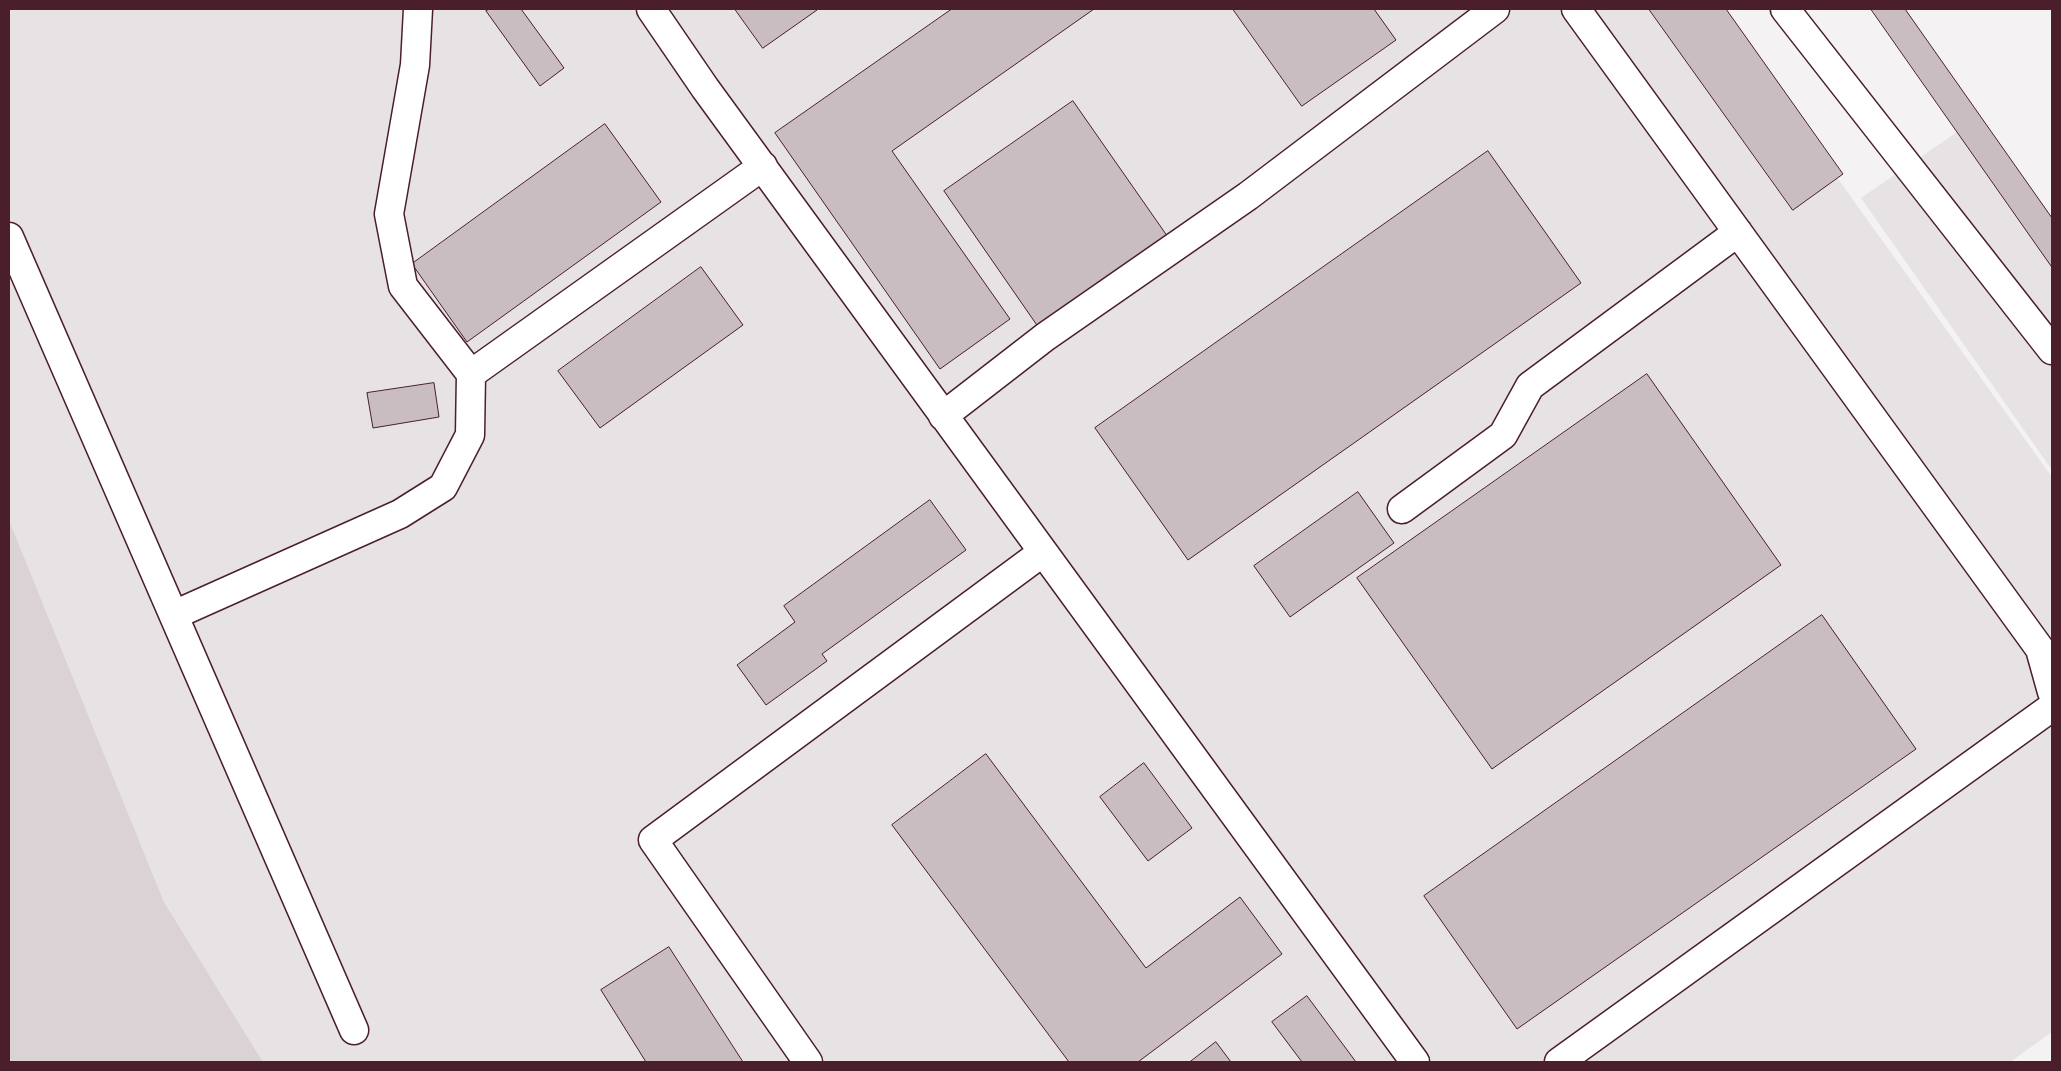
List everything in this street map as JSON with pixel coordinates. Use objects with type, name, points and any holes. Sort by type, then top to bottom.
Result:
[{"type":"street","points":[[174,615],[400,514],[443,487],[470,435],[471,374],[403,286],[389,214],[415,65],[418,9]]},
{"type":"street","points":[[651,9],[943,416],[1415,1062]]},
{"type":"street","points":[[943,416],[1045,337],[1248,196],[1495,9]]},
{"type":"street","points":[[1576,9],[2040,649],[2052,692]]},
{"type":"street","points":[[1785,9],[2052,350]]},
{"type":"street","points":[[471,374],[763,166]]},
{"type":"street","points":[[1402,510],[1503,435],[1530,386],[1738,232]]},
{"type":"street","points":[[9,237],[354,1030]]},
{"type":"street","points":[[808,1062],[652,840],[1043,552]]},
{"type":"street","points":[[1558,1062],[2052,707]]},
{"type":"shaded area","points":[[9,9],[1716,9],[2052,477],[2052,1032],[2010,1062],[263,1062],[164,902],[9,520]]},
{"type":"shaded area","points":[[1871,9],[1905,9],[2052,218],[2052,470],[1861,198],[1957,132]]},
{"type":"shaded area","points":[[9,520],[164,902],[263,1062],[9,1062]]},
{"type":"building","points":[[490,9],[521,9],[564,68],[540,86],[486,11]]},
{"type":"building","points":[[735,9],[817,9],[817,10],[763,48]]},
{"type":"building","points":[[952,9],[1094,9],[892,151],[1010,319],[940,369],[775,133]]},
{"type":"building","points":[[1233,9],[1374,9],[1396,40],[1302,106]]},
{"type":"building","points":[[1649,9],[1726,9],[1843,174],[1793,210]]},
{"type":"building","points":[[1871,9],[1905,9],[2052,218],[2052,267]]},
{"type":"building","points":[[1073,101],[1170,240],[1041,331],[944,191]]},
{"type":"building","points":[[605,124],[661,202],[467,342],[412,264]]},
{"type":"building","points":[[1488,151],[1581,283],[1188,560],[1095,428]]},
{"type":"building","points":[[701,267],[743,325],[600,428],[558,371]]},
{"type":"building","points":[[1647,374],[1781,565],[1492,769],[1357,578]]},
{"type":"building","points":[[434,383],[439,417],[373,428],[367,393]]},
{"type":"building","points":[[1358,492],[1394,543],[1290,617],[1254,566]]},
{"type":"building","points":[[930,500],[966,550],[822,654],[827,661],[766,705],[737,665],[795,622],[784,606]]},
{"type":"building","points":[[1822,615],[1916,749],[1517,1029],[1424,896]]},
{"type":"building","points":[[986,754],[1146,968],[1240,897],[1282,954],[1138,1062],[1069,1062],[892,825]]},
{"type":"building","points":[[1144,763],[1192,828],[1148,861],[1100,797]]},
{"type":"building","points":[[669,947],[743,1062],[646,1062],[601,990]]},
{"type":"building","points":[[1307,996],[1356,1062],[1302,1062],[1272,1022]]},
{"type":"building","points":[[1216,1042],[1231,1062],[1190,1062]]}]
